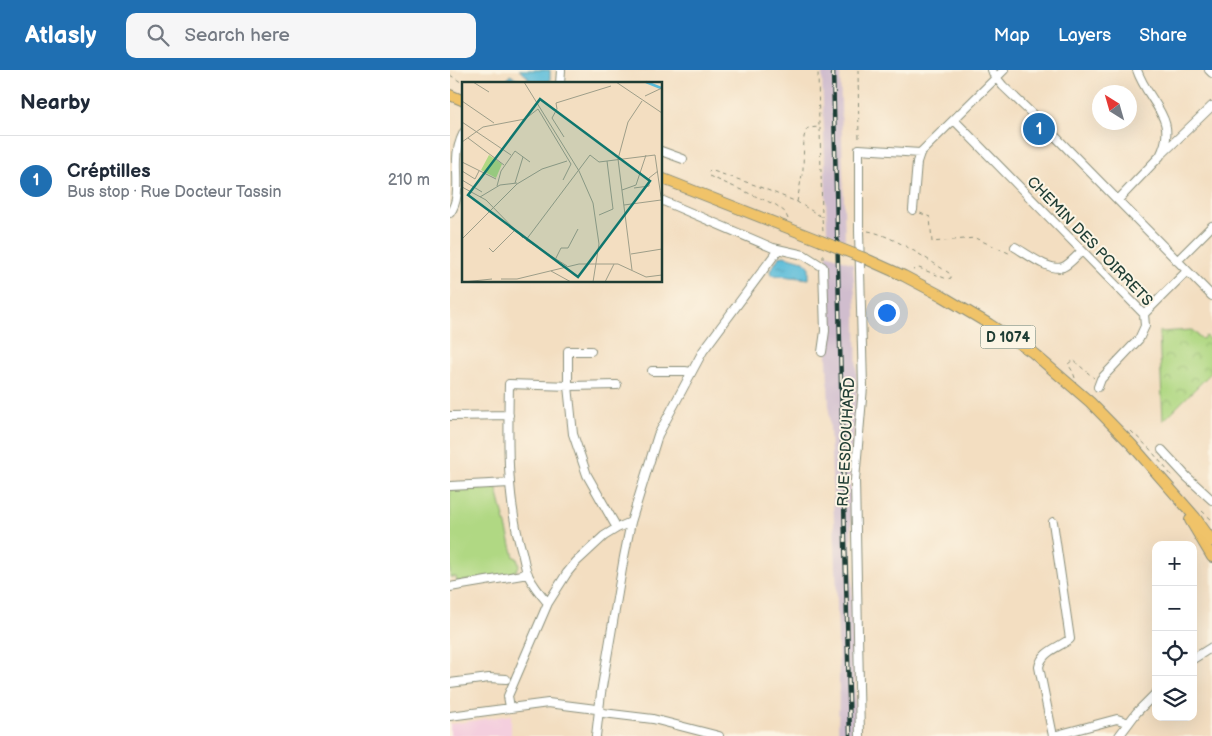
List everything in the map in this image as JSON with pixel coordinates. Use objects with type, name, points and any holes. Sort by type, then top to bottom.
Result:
[{"type":"main road","points":[[450,95],[462,100]]},
{"type":"main road","name":"D 1074","points":[[662,178],[864,258],[904,276],[942,296],[1032,352],[1097,409],[1132,445],[1195,517],[1212,541]]},
{"type":"main road","name":"D 1074","points":[[1177,498],[1212,557]]},
{"type":"street","points":[[992,70],[996,78],[1212,296]]},
{"type":"street","points":[[913,210],[920,154],[1004,70]]},
{"type":"street","points":[[1137,70],[1140,79],[1164,118],[1166,140],[1160,156]]},
{"type":"street","points":[[1209,70],[1212,73]]},
{"type":"street","points":[[1118,200],[1212,106]]},
{"type":"street","name":"CHEMIN DES POIRRETS","points":[[954,120],[1144,314],[1145,326],[1139,339],[1108,370],[1099,385]]},
{"type":"street","points":[[450,213],[456,204],[457,156],[462,137]]},
{"type":"street","points":[[859,149],[920,154]]},
{"type":"street","name":"RUE ESDOUHARD","points":[[859,149],[863,387],[856,480],[860,736]]},
{"type":"street","points":[[662,151],[683,159]]},
{"type":"street","points":[[662,200],[778,250],[804,255],[823,267],[825,331],[822,352]]},
{"type":"street","points":[[1178,261],[1212,226]]},
{"type":"street","points":[[1015,247],[1053,268],[1063,267],[1082,251]]},
{"type":"street","points":[[596,736],[618,586],[632,522],[658,435],[703,351],[778,250]]},
{"type":"street","points":[[1144,314],[1187,271]]},
{"type":"street","points":[[592,351],[568,351],[568,386],[574,434],[588,475],[617,528]]},
{"type":"street","points":[[652,371],[685,370],[692,372]]},
{"type":"street","points":[[548,602],[534,585],[528,574],[514,521],[510,482],[509,384],[617,386]]},
{"type":"street","points":[[450,416],[508,415]]},
{"type":"street","points":[[1162,450],[1212,500]]},
{"type":"street","points":[[450,486],[510,482]]},
{"type":"street","points":[[510,707],[508,696],[548,602],[559,584],[576,562],[604,536],[632,522]]},
{"type":"street","points":[[1053,522],[1070,639],[1051,650],[1040,660],[1039,667],[1053,736],[1118,719],[1129,723]]},
{"type":"street","points":[[450,587],[528,574]]},
{"type":"street","points":[[1197,657],[1212,647]]},
{"type":"street","points":[[450,683],[489,678],[506,678]]},
{"type":"street","points":[[1120,736],[1137,712],[1152,697]]},
{"type":"street","points":[[450,716],[548,703],[586,707],[600,710],[603,713],[653,719],[694,733],[719,736]]},
{"type":"path","points":[[818,70],[823,267]]},
{"type":"path","points":[[858,70],[859,149]]},
{"type":"path","points":[[450,75],[462,83]]},
{"type":"path","points":[[797,202],[803,169],[804,137],[808,128],[820,128]]},
{"type":"path","points":[[788,219],[782,209],[709,176],[708,172],[710,170],[747,182],[797,202],[822,217]]},
{"type":"path","points":[[913,210],[930,217],[932,242],[974,238],[1010,255],[1015,247]]},
{"type":"path","points":[[859,231],[875,232],[896,242],[952,276],[950,279],[947,279],[919,268],[913,270]]},
{"type":"path","points":[[1075,378],[1068,364],[1073,360],[1099,385]]},
{"type":"path","points":[[1198,508],[1212,520]]},
{"type":"shaded area","points":[[822,70],[840,70],[845,240],[827,231]]},
{"type":"shaded area","points":[[827,254],[853,264],[856,310],[857,412],[850,460],[855,695],[858,736],[838,736],[839,678],[836,568],[827,361]]},
{"type":"shaded area","points":[[511,715],[511,736],[450,736],[450,724]]},
{"type":"green space","points":[[1192,330],[1202,339],[1206,336],[1212,342],[1212,372],[1163,421],[1159,332]]},
{"type":"green space","points":[[496,486],[514,557],[517,558],[519,566],[516,571],[510,574],[457,582],[456,577],[450,577],[450,489]]},
{"type":"water","points":[[519,70],[550,70],[550,82],[530,82],[527,76]]},
{"type":"water","points":[[510,75],[522,82],[506,82]]},
{"type":"water","points":[[784,256],[804,261],[809,266],[809,279],[771,275],[770,271],[779,257]]},
{"type":"railway","points":[[833,70],[850,736]]},
{"type":"place","name":"Créptilles","points":[[1039,129]]}]
